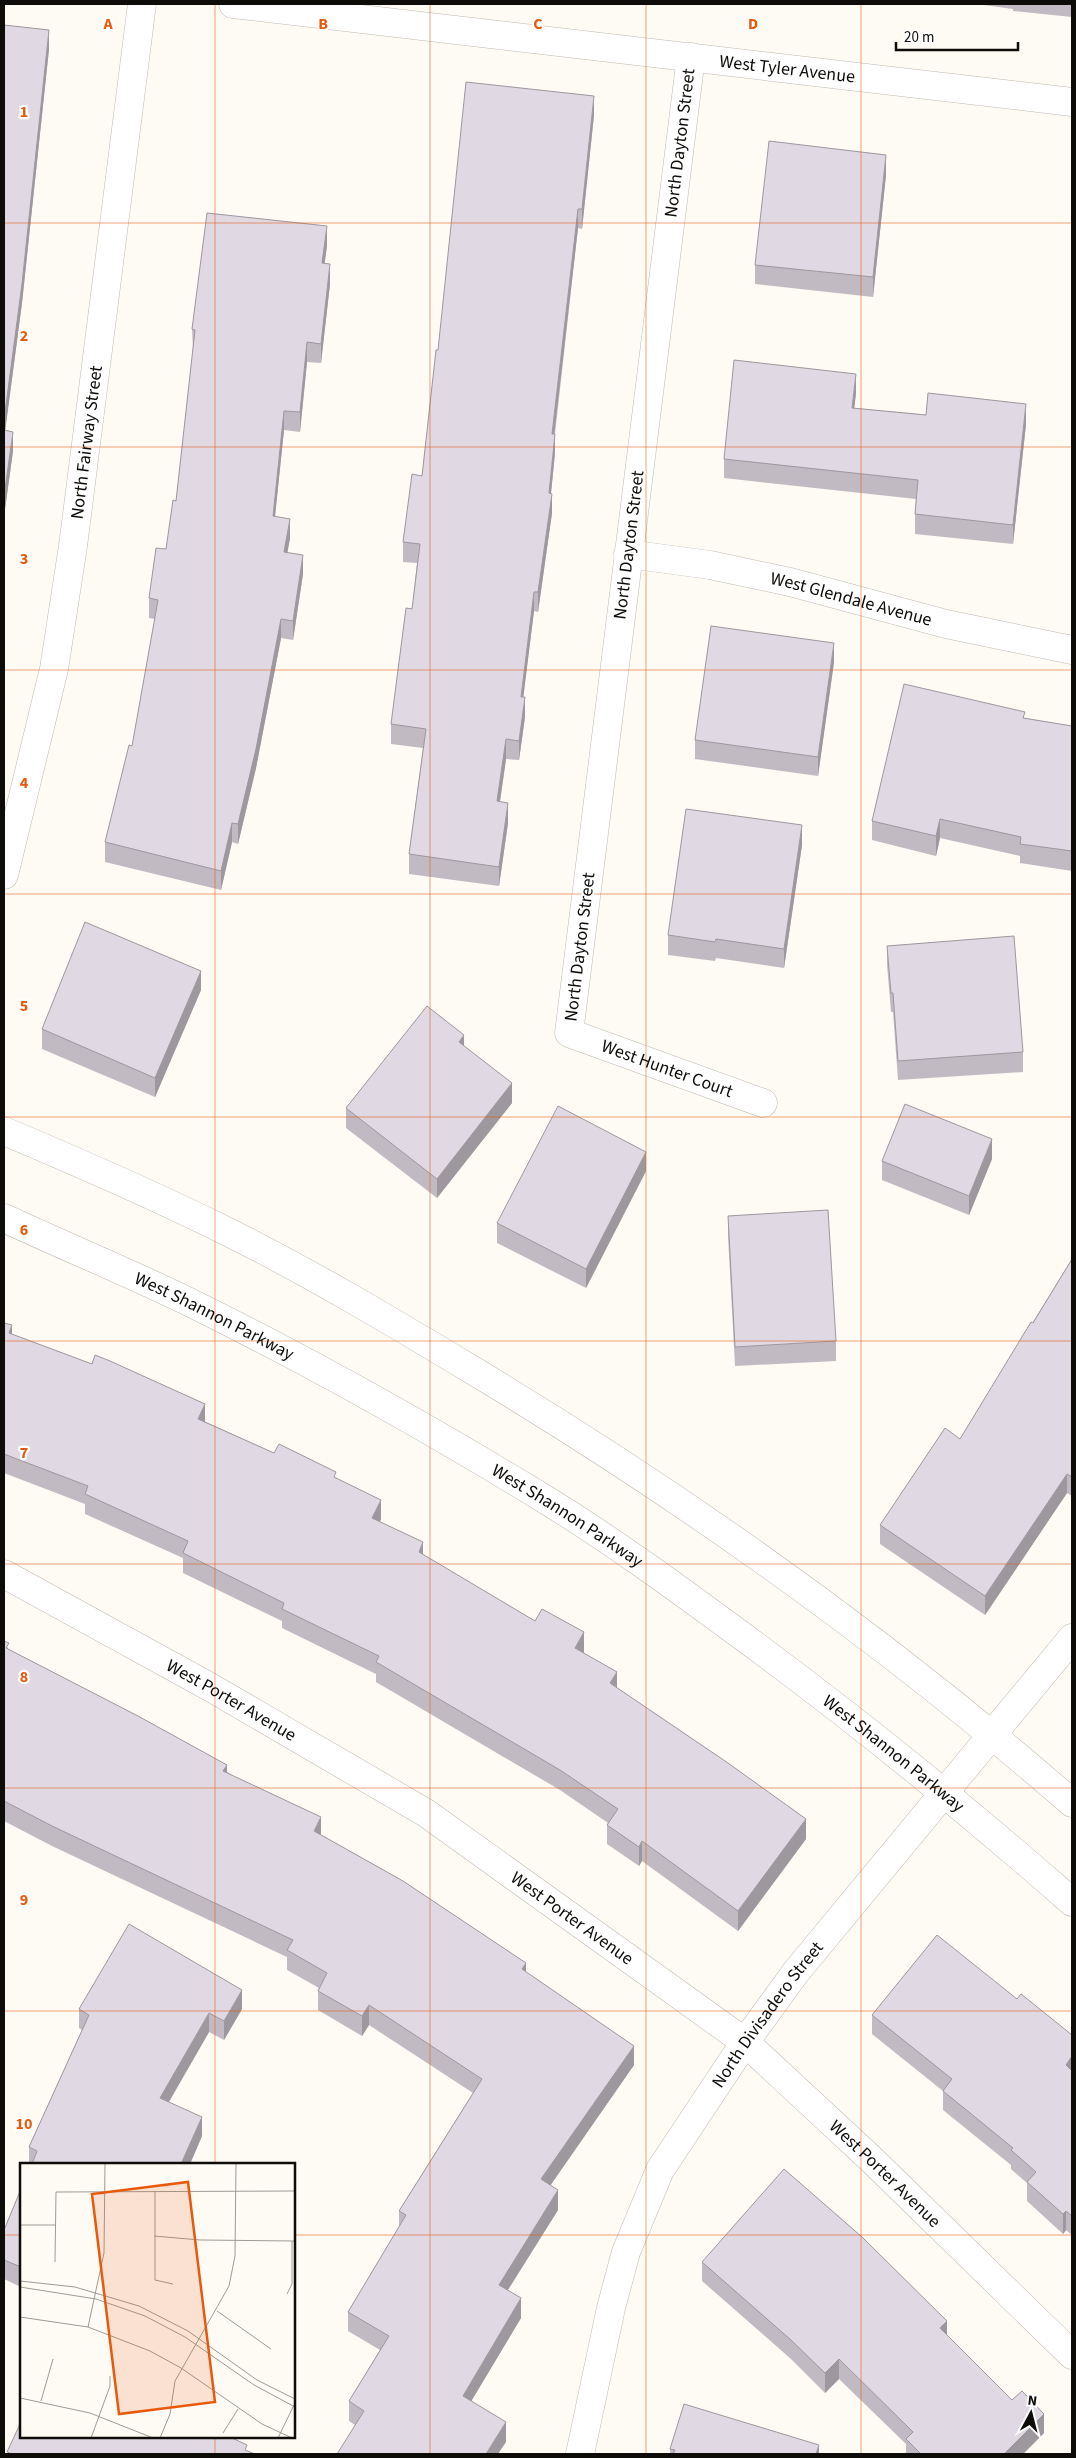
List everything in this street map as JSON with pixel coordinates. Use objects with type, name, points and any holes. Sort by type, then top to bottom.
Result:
[{"type":"street","name":"North Fairway Street","points":[[4,875],[54,669],[62,622],[74,546],[142,4]]},
{"type":"street","name":"West Tyler Avenue","points":[[233,4],[1072,102]]},
{"type":"street","name":"North Dayton Street","points":[[570,1033],[691,56]]},
{"type":"street","name":"West Glendale Avenue","points":[[628,554],[710,565],[790,582],[946,624],[1072,650]]},
{"type":"street","name":"West Hunter Court","points":[[570,1033],[763,1103]]},
{"type":"street","points":[[4,1131],[72,1160],[230,1233],[358,1301],[542,1412],[654,1484],[802,1587],[993,1735],[1072,1803]]},
{"type":"street","name":"West Shannon Parkway","points":[[4,1218],[182,1299],[302,1361],[416,1423],[540,1496],[616,1546],[714,1615],[831,1702],[945,1794],[1072,1902]]},
{"type":"street","name":"West Porter Avenue","points":[[4,1574],[210,1686],[426,1813],[745,2042],[871,2159],[1072,2355]]},
{"type":"street","name":"North Divisadero Street","points":[[580,2454],[610,2308],[626,2252],[660,2170],[745,2042],[796,1972],[1072,1638]]},
{"type":"building","points":[[4,25],[49,30],[22,284],[4,420]]},
{"type":"building","points":[[466,82],[594,96],[582,209],[578,209],[552,434],[555,434],[549,493],[552,494],[538,592],[534,592],[521,697],[525,697],[519,741],[506,739],[497,801],[508,803],[499,867],[409,854],[426,729],[391,724],[406,608],[412,609],[420,544],[403,542],[412,474],[422,476],[436,350],[438,350]]},
{"type":"building","points":[[769,141],[886,155],[873,277],[755,265]]},
{"type":"building","points":[[207,213],[327,226],[322,263],[330,264],[321,344],[307,342],[300,412],[284,411],[273,516],[290,519],[284,552],[303,555],[293,621],[281,619],[256,749],[238,824],[232,823],[221,871],[105,842],[129,745],[132,746],[158,600],[149,598],[156,548],[166,549],[173,500],[176,501],[195,330],[192,329]]},
{"type":"building","points":[[734,360],[856,374],[852,408],[926,415],[928,393],[1026,404],[1013,525],[915,514],[918,480],[724,459]]},
{"type":"building","points":[[4,430],[13,432],[5,489],[4,489]]},
{"type":"building","points":[[711,626],[834,643],[818,757],[695,740]]},
{"type":"building","points":[[904,684],[1025,712],[1023,718],[1072,726],[1072,851],[1020,844],[1021,837],[940,819],[936,836],[872,821]]},
{"type":"building","points":[[686,809],[802,825],[784,949],[716,939],[715,942],[668,935]]},
{"type":"building","points":[[85,922],[201,971],[155,1078],[42,1029]]},
{"type":"building","points":[[1014,936],[1023,1052],[898,1061],[887,946]]},
{"type":"building","points":[[427,1006],[464,1035],[459,1042],[512,1083],[437,1179],[346,1108]]},
{"type":"building","points":[[905,1104],[992,1139],[969,1196],[882,1161]]},
{"type":"building","points":[[558,1106],[646,1152],[586,1269],[497,1223]]},
{"type":"building","points":[[828,1210],[836,1341],[735,1347],[728,1216]]},
{"type":"building","points":[[1072,1259],[1072,1477],[1067,1474],[985,1596],[880,1525],[945,1428],[960,1439],[1031,1322],[1033,1323]]},
{"type":"building","points":[[4,1323],[12,1325],[9,1333],[92,1364],[95,1355],[110,1361],[205,1404],[198,1419],[274,1453],[279,1444],[336,1472],[334,1477],[381,1500],[372,1518],[423,1542],[419,1552],[535,1621],[542,1609],[584,1632],[575,1648],[617,1672],[610,1683],[728,1763],[806,1819],[738,1911],[642,1841],[639,1847],[607,1825],[618,1809],[560,1770],[376,1662],[379,1656],[282,1609],[284,1603],[183,1553],[188,1541],[85,1494],[88,1486],[4,1454]]},
{"type":"building","points":[[4,1641],[9,1643],[6,1648],[138,1716],[227,1765],[223,1771],[321,1817],[314,1831],[403,1881],[526,1963],[522,1969],[634,2046],[541,2179],[558,2190],[499,2285],[521,2298],[463,2396],[506,2422],[486,2454],[337,2454],[364,2411],[349,2401],[389,2336],[348,2312],[406,2215],[399,2211],[482,2079],[369,2005],[362,2016],[318,1991],[327,1973],[287,1950],[293,1940],[52,1826],[4,1801]]},
{"type":"building","points":[[129,1924],[242,1990],[224,2021],[209,2013],[160,2098],[202,2117],[181,2163],[32,2163],[37,2151],[29,2147],[89,2015],[79,2009]]},
{"type":"building","points":[[937,1935],[1017,1999],[1021,1994],[1072,2035],[1072,2056],[1066,2065],[1072,2071],[1072,2216],[1066,2211],[1063,2214],[1027,2182],[1036,2172],[1011,2150],[1013,2148],[943,2091],[952,2079],[872,2015]]},
{"type":"building","points":[[784,2169],[862,2237],[947,2321],[940,2328],[1012,2400],[1022,2391],[1044,2414],[1004,2454],[921,2454],[906,2439],[913,2432],[839,2359],[825,2373],[791,2340],[702,2262]]},
{"type":"building","points":[[20,2191],[20,2267],[4,2260],[4,2230]]},
{"type":"building","points":[[684,2404],[819,2445],[816,2454],[673,2454],[675,2450],[670,2449]]},
{"type":"building","points":[[20,2424],[20,2438],[232,2438],[247,2445],[245,2450],[255,2454],[12,2454],[7,2452]]}]
